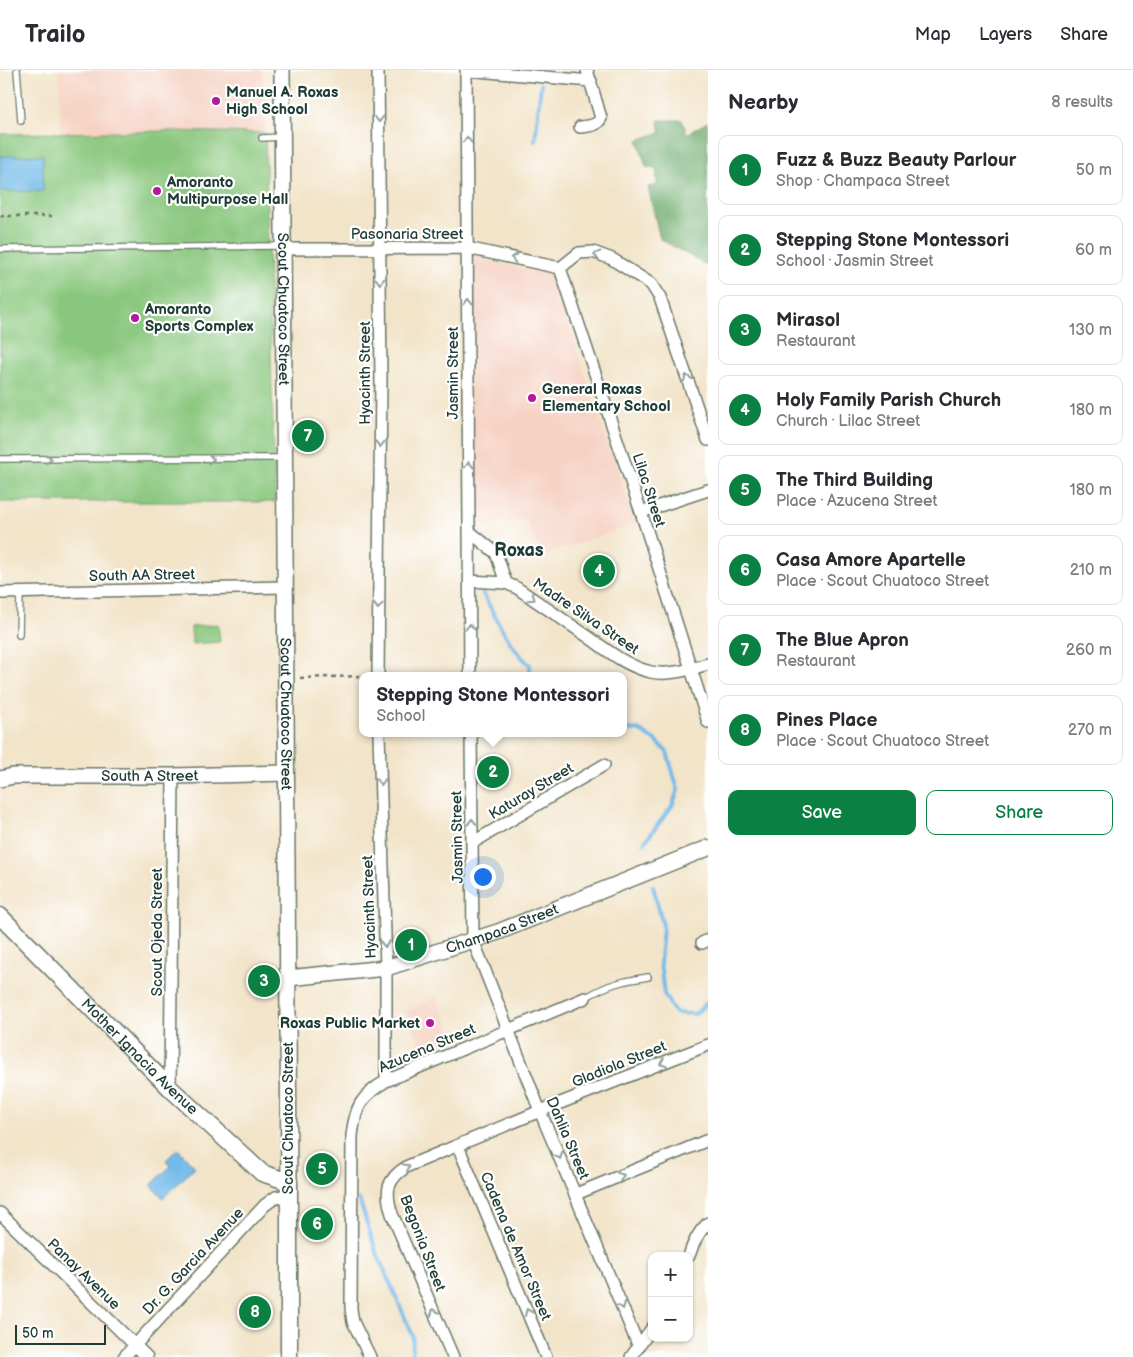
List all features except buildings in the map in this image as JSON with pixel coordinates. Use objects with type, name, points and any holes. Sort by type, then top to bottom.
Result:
[{"type":"main road","name":"Mother Ignacia Avenue","points":[[2,921],[170,1088],[262,1173],[289,1189]]},
{"type":"main road","name":"Scout Chuatoco Street","points":[[289,1189],[289,1357]]},
{"type":"street","name":"Scout Chuatoco Street","points":[[282,70],[289,1189]]},
{"type":"street","name":"Hyacinth Street","points":[[378,70],[383,672]]},
{"type":"street","points":[[466,70],[589,75],[601,118],[599,123],[595,125],[580,127]]},
{"type":"street","name":"Jasmin Street","points":[[466,70],[470,672]]},
{"type":"street","name":"Pasonaria Street","points":[[283,247],[468,248],[560,268]]},
{"type":"street","points":[[560,268],[579,253],[592,252],[612,259],[651,284],[660,298],[708,440]]},
{"type":"street","name":"Lilac Street","points":[[560,268],[708,722]]},
{"type":"street","points":[[641,512],[708,490]]},
{"type":"street","points":[[470,532],[496,553],[506,583]]},
{"type":"street","name":"Madre Silva Street","points":[[470,581],[506,583],[517,588],[615,656],[636,667],[660,673],[691,669],[708,664]]},
{"type":"street","name":"South AA Street","points":[[0,593],[285,587]]},
{"type":"street","name":"Hyacinth Street","points":[[379,737],[386,968],[386,1081]]},
{"type":"street","name":"Jasmin Street","points":[[470,737],[473,940]]},
{"type":"street","name":"Katuray Street","points":[[472,843],[604,765]]},
{"type":"street","name":"South A Street","points":[[4,776],[173,776],[286,773]]},
{"type":"street","name":"Scout Ojeda Street","points":[[170,1088],[173,776]]},
{"type":"street","name":"Champaca Street","points":[[288,978],[386,968],[498,932],[708,848]]},
{"type":"street","name":"Dahlia Street","points":[[473,940],[540,1112],[639,1347]]},
{"type":"street","name":"Azucena Street","points":[[370,1357],[354,1322],[351,1309],[352,1136],[356,1109],[374,1088],[386,1081],[585,998]]},
{"type":"street","name":"Gladiola Street","points":[[540,1112],[708,1045]]},
{"type":"street","name":"Begonia Street","points":[[453,1357],[392,1214],[387,1192],[392,1178],[401,1170],[540,1112]]},
{"type":"street","points":[[576,1194],[708,1140]]},
{"type":"street","name":"Cadena de Amor Street","points":[[458,1146],[546,1357]]},
{"type":"street","name":"Dr. G. Garcia Avenue","points":[[124,1357],[265,1205],[289,1189]]},
{"type":"street","name":"Panay Avenue","points":[[0,1213],[147,1357]]},
{"type":"street","points":[[690,1252],[702,1228],[708,1223]]},
{"type":"street","points":[[631,1357],[648,1334]]},
{"type":"lane","points":[[17,70],[21,120]]},
{"type":"lane","points":[[460,70],[466,70]]},
{"type":"lane","points":[[262,138],[282,138]]},
{"type":"lane","points":[[0,249],[283,247]]},
{"type":"lane","points":[[0,459],[284,458]]},
{"type":"lane","points":[[19,635],[20,593]]},
{"type":"lane","points":[[585,998],[619,981],[648,977]]},
{"type":"path","points":[[0,216],[56,216]]},
{"type":"path","points":[[299,678],[359,676]]},
{"type":"shaded area","points":[[59,70],[263,70],[265,133],[168,131],[60,133]]},
{"type":"shaded area","name":"General Roxas Elementary School","points":[[470,256],[551,275],[636,524],[542,556],[526,520],[472,526]]},
{"type":"shaded area","points":[[481,756],[511,757],[511,767],[496,778],[482,779]]},
{"type":"shaded area","name":"Roxas Public Market","points":[[437,997],[455,1038],[423,1051],[406,1011]]},
{"type":"green space","points":[[658,120],[682,120],[687,134],[707,122],[708,266],[660,239],[648,187],[657,185],[656,168],[646,167],[638,140],[661,132]]},
{"type":"green space","name":"Amoranto Sports Complex","points":[[168,131],[265,133],[275,502],[0,502],[0,134]]},
{"type":"green space","points":[[218,624],[220,642],[192,644],[191,627]]},
{"type":"water","points":[[43,155],[43,191],[0,191],[0,156]]},
{"type":"water","points":[[178,1149],[195,1167],[163,1198],[151,1185],[171,1166],[166,1160]]},
{"type":"waterway","points":[[535,141],[541,84]]},
{"type":"waterway","points":[[482,592],[509,640],[530,665],[530,672]]},
{"type":"waterway","points":[[627,729],[638,730],[655,740],[667,752],[678,790],[672,806],[644,843]]},
{"type":"waterway","points":[[653,886],[663,926],[660,962],[664,994],[675,1013],[695,1014],[708,1002]]},
{"type":"waterway","points":[[359,1199],[376,1251],[413,1336],[412,1357]]},
{"type":"place","name":"Manuel A. Roxas High School","points":[[216,101]]},
{"type":"place","name":"Amoranto Multipurpose Hall","points":[[157,191]]},
{"type":"place","name":"Amoranto Sports Complex","points":[[135,318]]},
{"type":"place","name":"General Roxas Elementary School","points":[[532,398]]},
{"type":"place","name":"The Blue Apron","points":[[308,436]]},
{"type":"place","name":"Holy Family Parish Church","points":[[599,571]]},
{"type":"place","name":"Stepping Stone Montessori","points":[[493,772]]},
{"type":"place","name":"Fuzz & Buzz Beauty Parlour","points":[[411,945]]},
{"type":"place","name":"Mirasol","points":[[264,981]]},
{"type":"place","name":"Roxas Public Market","points":[[430,1023]]},
{"type":"place","name":"The Third Building","points":[[322,1169]]},
{"type":"place","name":"Casa Amore Apartelle","points":[[317,1224]]},
{"type":"place","name":"Pines Place","points":[[255,1312]]},
{"type":"district","name":"Roxas","points":[[519,550]]}]
